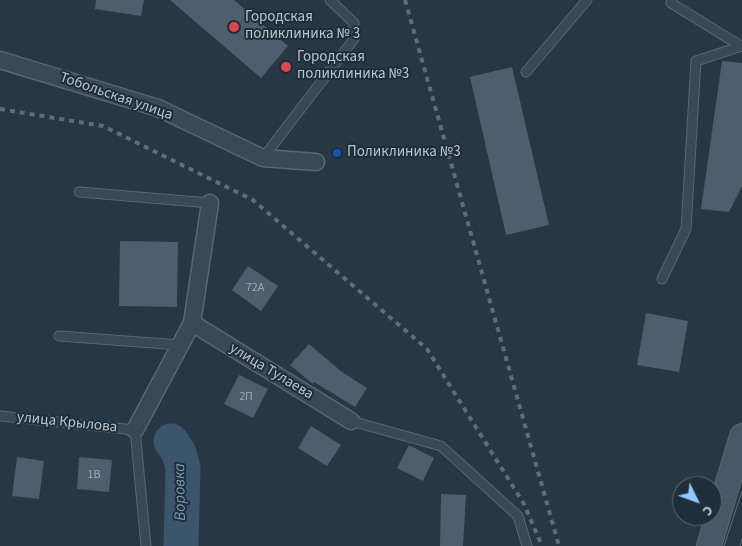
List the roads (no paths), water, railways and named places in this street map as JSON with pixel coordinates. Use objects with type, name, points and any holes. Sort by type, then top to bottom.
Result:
[{"type":"main road","points":[[709,546],[742,436]]},
{"type":"street","name":"Тобольская улица","points":[[0,60],[158,108],[263,158],[316,162]]},
{"type":"street","points":[[134,430],[192,323],[210,203]]},
{"type":"street","name":"улица Тулаева","points":[[192,323],[351,421]]},
{"type":"lane","points":[[263,158],[354,38],[354,23],[330,0]]},
{"type":"lane","points":[[526,72],[588,0]]},
{"type":"lane","points":[[672,0],[671,4],[741,46]]},
{"type":"lane","points":[[662,278],[686,229],[696,60],[741,46]]},
{"type":"lane","points":[[79,192],[210,203]]},
{"type":"lane","points":[[59,336],[180,345]]},
{"type":"lane","name":"улица Крылова","points":[[0,416],[134,430]]},
{"type":"lane","points":[[351,421],[441,446],[518,516],[527,546]]},
{"type":"lane","points":[[134,430],[146,546]]},
{"type":"waterway","name":"Воровка","points":[[171,441],[179,453],[183,468],[181,546]]},
{"type":"tram line","points":[[724,546],[742,491]]},
{"type":"tram line","points":[[740,546],[742,539]]},
{"type":"railway","points":[[405,0],[559,546]]},
{"type":"railway","points":[[0,109],[103,126],[253,200],[427,349],[524,504],[542,546]]},
{"type":"place","name":"Городская поликлиника № 3","points":[[234,27]]},
{"type":"place","name":"Городская поликлиника №3","points":[[286,67]]},
{"type":"place","name":"Поликлиника №3","points":[[337,153]]}]
